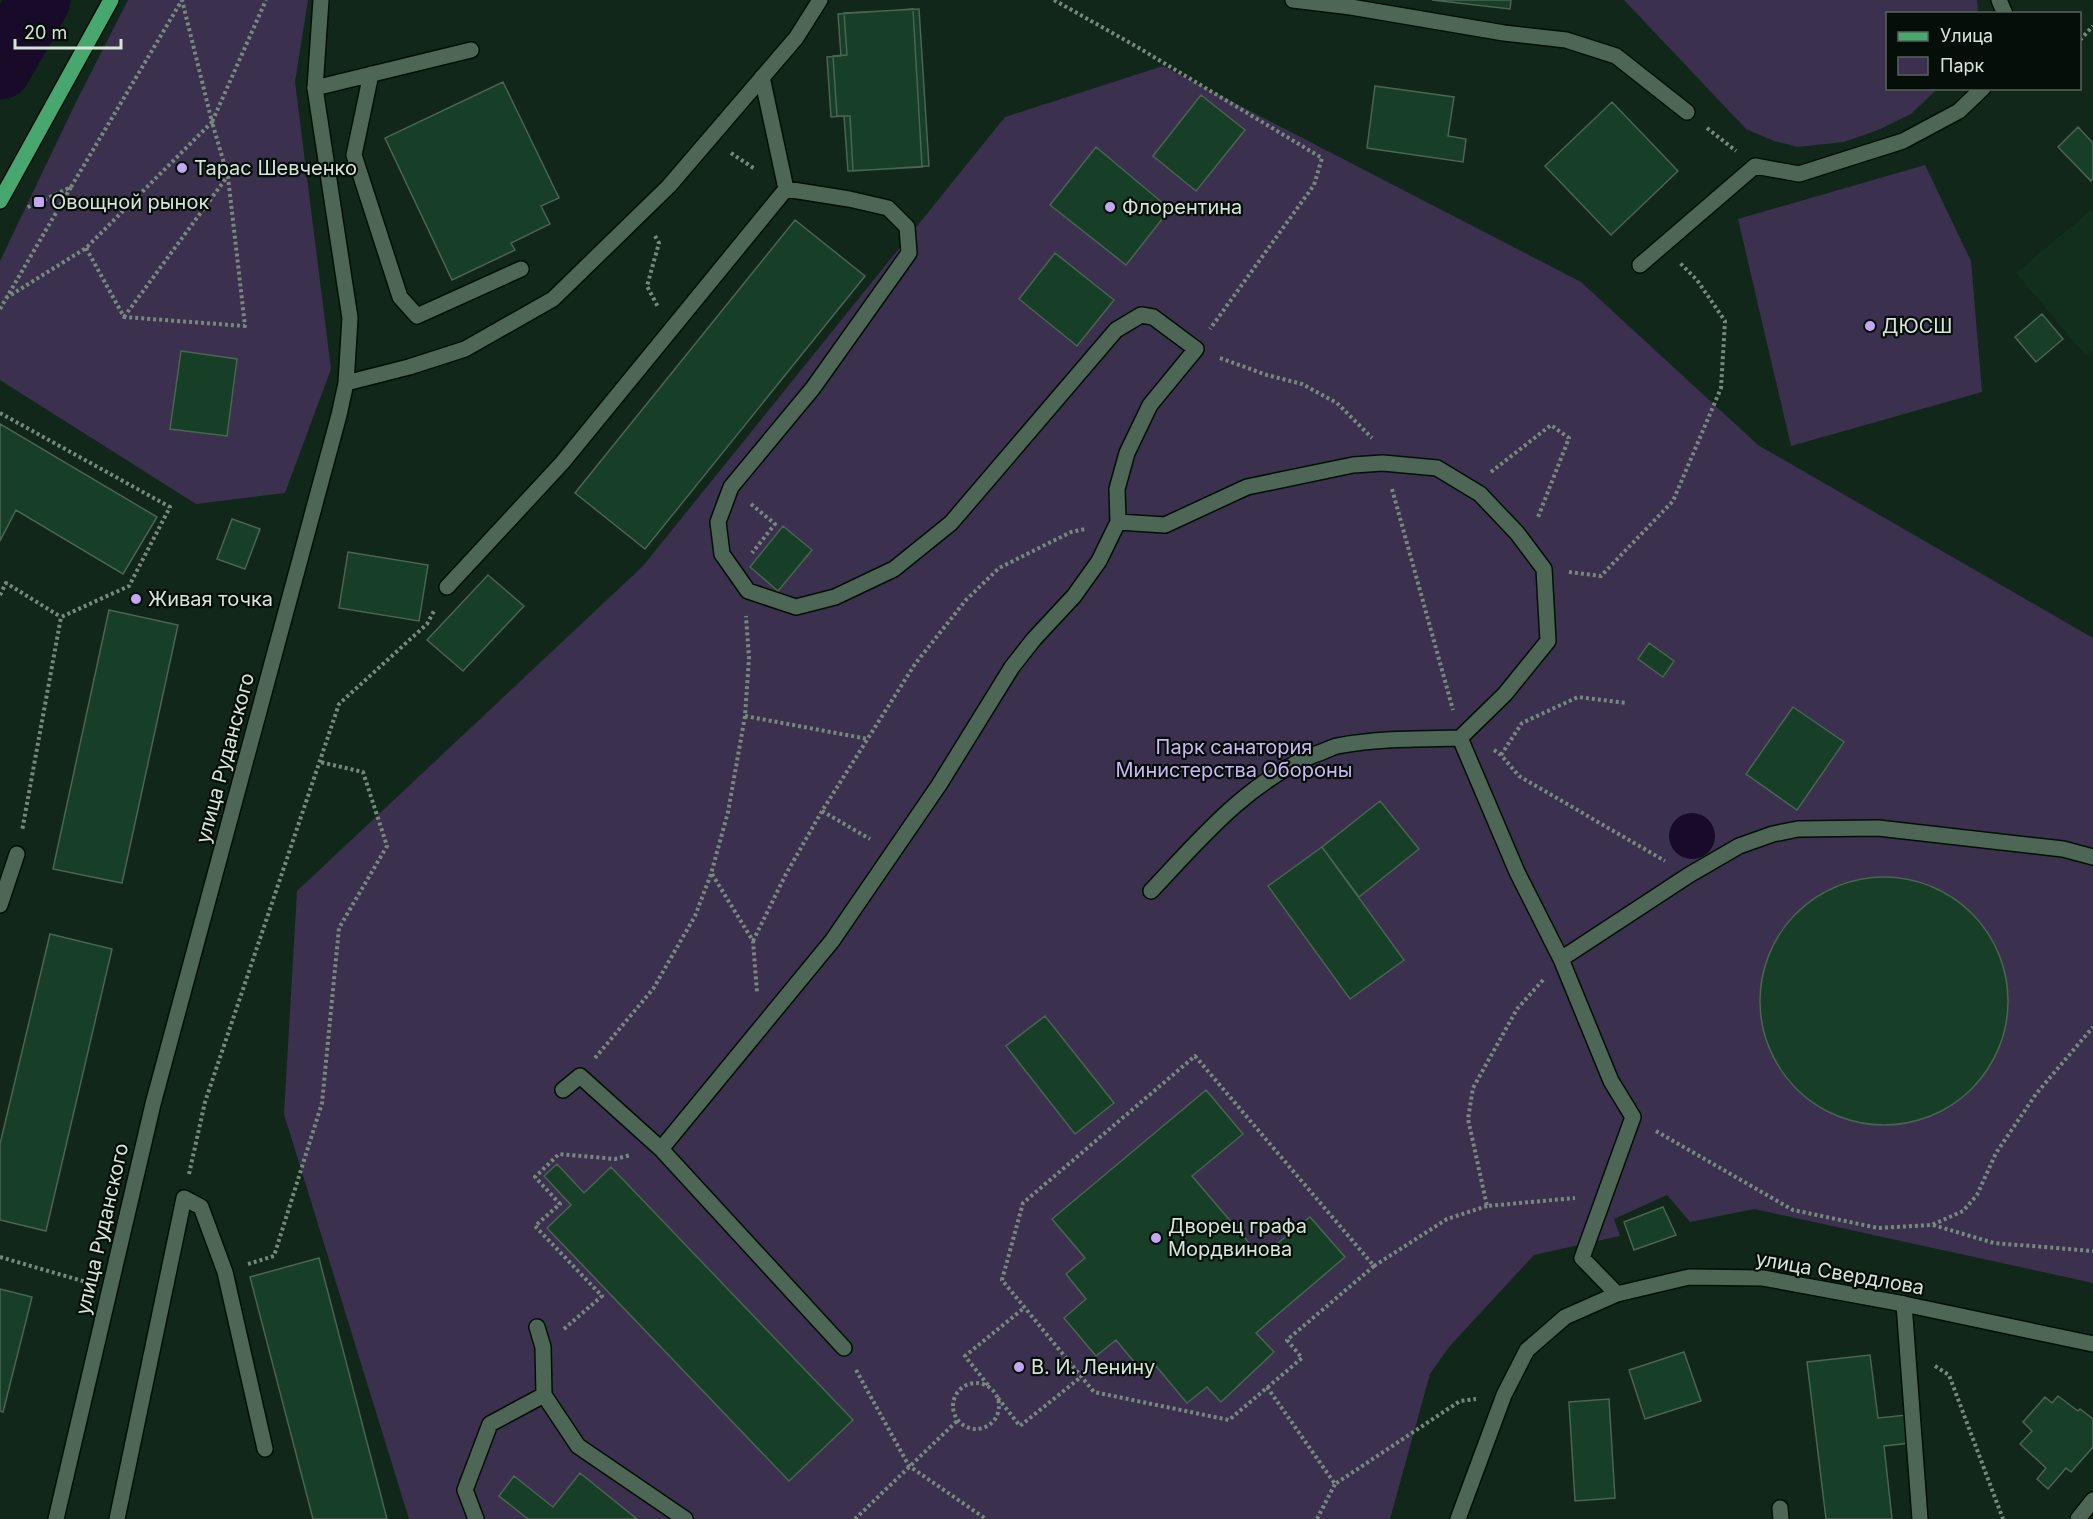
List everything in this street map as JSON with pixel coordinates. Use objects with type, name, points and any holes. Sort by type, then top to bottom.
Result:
[{"type":"main road","points":[[0,201],[111,0]]},
{"type":"street","name":"улица Руданского","points":[[56,1519],[153,1104],[346,383],[350,318],[315,88],[321,0]]},
{"type":"street","points":[[346,383],[409,367],[465,349],[553,299],[669,186],[796,38],[820,0]]},
{"type":"street","points":[[1293,0],[1351,7],[1504,33],[1566,40],[1616,56],[1688,112]]},
{"type":"street","points":[[315,88],[471,50]]},
{"type":"street","points":[[371,74],[354,155],[400,297],[417,316],[521,269]]},
{"type":"street","points":[[762,77],[786,189]]},
{"type":"street","points":[[1640,265],[1755,166],[1799,174],[1903,141],[1959,111],[1981,90]]},
{"type":"street","points":[[447,586],[562,463],[786,189]]},
{"type":"street","points":[[661,1149],[832,941],[939,785],[1012,667],[1034,639],[1074,596],[1099,561],[1118,522],[1117,489],[1126,453],[1150,405],[1196,349],[1153,317],[1141,315],[1116,330],[951,523],[894,568],[836,597],[796,607],[744,586],[722,554],[718,522],[731,487],[813,388],[909,253],[907,227],[888,208],[786,189]]},
{"type":"street","points":[[1118,522],[1165,525],[1247,487],[1353,465],[1383,463],[1437,468],[1480,494],[1517,533],[1544,569],[1548,640],[1505,694],[1460,738],[1383,740],[1335,747],[1294,763],[1254,789],[1200,839],[1151,891]]},
{"type":"street","points":[[1460,738],[1517,872],[1561,959],[1611,1081],[1633,1117],[1582,1258],[1617,1294]]},
{"type":"street","points":[[1561,959],[1689,874],[1739,846],[1773,834],[1798,830],[1878,828],[2063,849],[2093,858]]},
{"type":"street","points":[[0,905],[17,854]]},
{"type":"street","points":[[563,1090],[580,1076],[661,1149],[844,1348]]},
{"type":"street","points":[[117,1519],[184,1198],[201,1207],[225,1272],[265,1449]]},
{"type":"street","name":"улица Свердлова","points":[[1458,1519],[1504,1395],[1527,1350],[1564,1317],[1617,1294],[1689,1277],[1763,1278],[1904,1304],[2093,1344]]},
{"type":"street","points":[[1904,1304],[1920,1519]]},
{"type":"street","points":[[537,1327],[543,1347],[544,1395],[578,1446],[685,1519]]},
{"type":"street","points":[[476,1519],[465,1490],[490,1424],[544,1395]]},
{"type":"street","points":[[2078,1519],[2093,1500]]},
{"type":"path","points":[[0,309],[182,0],[228,177],[244,326],[124,317]]},
{"type":"path","points":[[6,298],[86,248],[212,122],[267,0]]},
{"type":"path","points":[[1054,0],[1139,48],[1322,159],[1314,185],[1196,349],[1267,375],[1302,384],[1337,404],[1376,442],[1460,738],[1484,743],[1501,755],[1519,776],[1689,874]]},
{"type":"path","points":[[2081,38],[2093,26]]},
{"type":"path","points":[[1688,112],[1755,166]]},
{"type":"path","points":[[709,138],[786,189]]},
{"type":"path","points":[[124,317],[228,177]]},
{"type":"path","points":[[20,211],[71,187]]},
{"type":"path","points":[[641,212],[659,243],[647,286],[670,330]]},
{"type":"path","points":[[1544,569],[1600,576],[1609,568],[1673,501],[1721,388],[1725,321],[1697,280],[1663,246]]},
{"type":"path","points":[[86,248],[124,317]]},
{"type":"path","points":[[0,413],[170,507],[129,586],[61,617]]},
{"type":"path","points":[[1470,488],[1551,424],[1569,438],[1526,546]]},
{"type":"path","points":[[580,1076],[653,989],[695,916],[711,874],[728,812],[745,716],[749,658],[744,586],[747,560],[775,524],[731,487]]},
{"type":"path","points":[[753,941],[786,874],[822,812],[915,664],[966,600],[999,568],[1071,532],[1118,522]]},
{"type":"path","points":[[0,595],[6,583],[61,617]]},
{"type":"path","points":[[184,1198],[205,1102],[339,704],[427,624],[447,586]]},
{"type":"path","points":[[17,854],[61,617]]},
{"type":"path","points":[[1501,755],[1522,723],[1578,697],[1626,703]]},
{"type":"path","points":[[745,716],[868,739]]},
{"type":"path","points":[[225,1272],[273,1256],[322,1103],[339,928],[387,846],[363,772],[320,762]]},
{"type":"path","points":[[822,812],[893,853]]},
{"type":"path","points":[[711,874],[753,941],[759,1032]]},
{"type":"path","points":[[1487,1206],[1468,1119],[1473,1088],[1517,1010],[1561,959]]},
{"type":"path","points":[[1932,1225],[1963,1211],[1977,1195],[1996,1153],[2036,1094],[2093,1027]]},
{"type":"path","points":[[1374,1266],[1195,1056],[1023,1203],[1002,1280],[1094,1392],[1230,1420],[1302,1358],[1287,1340],[1374,1266],[1447,1219],[1487,1206],[1603,1196]]},
{"type":"path","points":[[1633,1117],[1793,1210],[1878,1228],[1932,1225],[1994,1243],[2093,1251]]},
{"type":"path","points":[[543,1347],[602,1296],[535,1226],[560,1204],[535,1178],[559,1154],[615,1159],[661,1149]]},
{"type":"path","points":[[0,1257],[110,1289]]},
{"type":"path","points":[[1024,1308],[965,1356],[1020,1426],[1081,1377]]},
{"type":"path","points":[[844,1348],[909,1466],[986,1519]]},
{"type":"path","points":[[1907,1348],[1949,1375],[2003,1519]]},
{"type":"path","points":[[991,1389],[977,1383],[963,1387],[957,1392],[953,1413],[970,1428],[984,1427],[991,1423],[999,1410],[996,1395]]},
{"type":"path","points":[[1267,1387],[1335,1484]]},
{"type":"path","points":[[1317,1519],[1335,1484],[1460,1401],[1504,1395]]},
{"type":"path","points":[[855,1519],[958,1419]]},
{"type":"shaded area","points":[[2091,210],[2093,212],[2093,350],[2086,356],[2016,273]]},
{"type":"shaded area","points":[[1692,813],[1708,820],[1715,836],[1708,852],[1692,859],[1676,852],[1669,836],[1676,820]]},
{"type":"green space","points":[[128,0],[308,0],[295,82],[331,369],[285,493],[196,504],[0,380],[0,261]]},
{"type":"green space","points":[[1624,0],[1977,0],[1978,12],[1886,12],[1886,90],[1936,90],[1911,114],[1878,130],[1844,142],[1798,147],[1774,141],[1746,129]]},
{"type":"green space","name":"Парк санатория Министерства Обороны","points":[[1163,66],[1581,282],[1758,445],[2093,638],[2093,1283],[1754,1209],[1690,1222],[1667,1195],[1614,1219],[1620,1236],[1534,1255],[1449,1347],[1430,1374],[1390,1519],[409,1519],[284,1114],[297,891],[643,566],[1005,117]]},
{"type":"green space","name":"ДЮСШ","points":[[1925,165],[1971,261],[1982,392],[1791,446],[1738,219]]},
{"type":"building","points":[[1432,0],[1511,0],[1510,9]]},
{"type":"building","points":[[913,9],[922,167],[848,171],[844,116],[831,117],[827,57],[841,56],[838,14]]},
{"type":"building","points":[[919,9],[929,166],[853,171],[850,116],[837,116],[833,56],[847,55],[844,13]]},
{"type":"building","points":[[503,82],[559,198],[541,206],[550,224],[511,243],[515,250],[452,280],[385,138]]},
{"type":"building","points":[[1375,86],[1454,97],[1448,136],[1466,139],[1463,162],[1367,148]]},
{"type":"building","points":[[1201,95],[1245,130],[1196,191],[1153,156]]},
{"type":"building","points":[[1612,102],[1678,171],[1611,235],[1545,166]]},
{"type":"building","points":[[2078,127],[2093,143],[2093,178],[2091,181],[2058,147]]},
{"type":"building","name":"Флорентина","points":[[1096,147],[1170,209],[1126,265],[1050,205]]},
{"type":"building","points":[[795,220],[865,276],[645,549],[575,493]]},
{"type":"building","points":[[1055,253],[1114,300],[1077,346],[1019,299]]},
{"type":"building","points":[[2042,314],[2063,339],[2036,362],[2015,337]]},
{"type":"building","points":[[181,351],[237,359],[227,436],[170,429]]},
{"type":"building","points":[[0,424],[157,517],[123,574],[16,510],[0,541]]},
{"type":"building","points":[[232,519],[260,529],[245,569],[217,559]]},
{"type":"building","points":[[783,526],[812,550],[778,591],[750,567]]},
{"type":"building","points":[[348,552],[428,565],[419,621],[339,608]]},
{"type":"building","points":[[488,575],[524,606],[463,671],[427,640]]},
{"type":"building","points":[[109,610],[178,625],[122,883],[53,869]]},
{"type":"building","points":[[1649,643],[1674,661],[1663,677],[1638,659]]},
{"type":"building","points":[[1793,707],[1844,742],[1797,810],[1746,774]]},
{"type":"building","points":[[1380,801],[1419,849],[1359,897],[1322,847]]},
{"type":"building","points":[[1322,847],[1404,960],[1350,999],[1268,886]]},
{"type":"building","points":[[1872,877],[1896,877],[1920,882],[1943,891],[1972,913],[1994,942],[1999,953],[2006,977],[2008,1001],[2006,1025],[1999,1049],[1994,1060],[1972,1089],[1943,1111],[1932,1116],[1896,1125],[1872,1125],[1848,1120],[1825,1111],[1805,1097],[1788,1080],[1774,1060],[1765,1037],[1760,1013],[1760,989],[1765,965],[1774,942],[1788,922],[1805,905],[1825,891],[1848,882]]},
{"type":"building","points":[[50,934],[112,949],[46,1231],[0,1220],[0,1144]]},
{"type":"building","points":[[1045,1016],[1114,1103],[1075,1134],[1006,1046]]},
{"type":"building","name":"Дворец графа Мордвинова","points":[[1206,1090],[1243,1134],[1192,1176],[1261,1257],[1310,1217],[1345,1257],[1256,1333],[1274,1352],[1221,1402],[1207,1387],[1187,1403],[1156,1366],[1145,1375],[1116,1340],[1096,1356],[1064,1318],[1086,1299],[1066,1274],[1085,1258],[1052,1219]]},
{"type":"building","points":[[557,1164],[584,1193],[611,1167],[853,1420],[789,1481],[547,1228],[571,1205],[544,1176]]},
{"type":"building","points":[[1663,1207],[1676,1235],[1634,1250],[1624,1222]]},
{"type":"building","points":[[319,1258],[387,1519],[313,1519],[250,1277]]},
{"type":"building","points":[[0,1289],[32,1297],[3,1412],[0,1411]]},
{"type":"building","points":[[1684,1352],[1701,1401],[1645,1419],[1629,1370]]},
{"type":"building","points":[[1870,1355],[1878,1418],[1907,1415],[1911,1443],[1884,1446],[1892,1519],[1826,1519],[1807,1362]]},
{"type":"building","points":[[2058,1396],[2093,1419],[2093,1447],[2071,1472],[2066,1468],[2048,1489],[2037,1479],[2046,1468],[2020,1444],[2032,1431],[2023,1422],[2045,1397],[2052,1403]]},
{"type":"building","points":[[1609,1399],[1615,1498],[1575,1501],[1569,1402]]},
{"type":"building","points":[[580,1473],[637,1519],[528,1519],[499,1496],[514,1476],[553,1507]]},
{"type":"waterway","points":[[0,68],[39,0]]},
{"type":"place","name":"Тарас Шевченко","points":[[182,168]]},
{"type":"place","name":"Овощной рынок","points":[[39,202]]},
{"type":"place","name":"Флорентина","points":[[1110,207]]},
{"type":"place","name":"ДЮСШ","points":[[1870,326]]},
{"type":"place","name":"Живая точка","points":[[136,599]]},
{"type":"place","name":"Дворец графа Мордвинова","points":[[1156,1238]]},
{"type":"place","name":"В. И. Ленину","points":[[1019,1367]]}]
